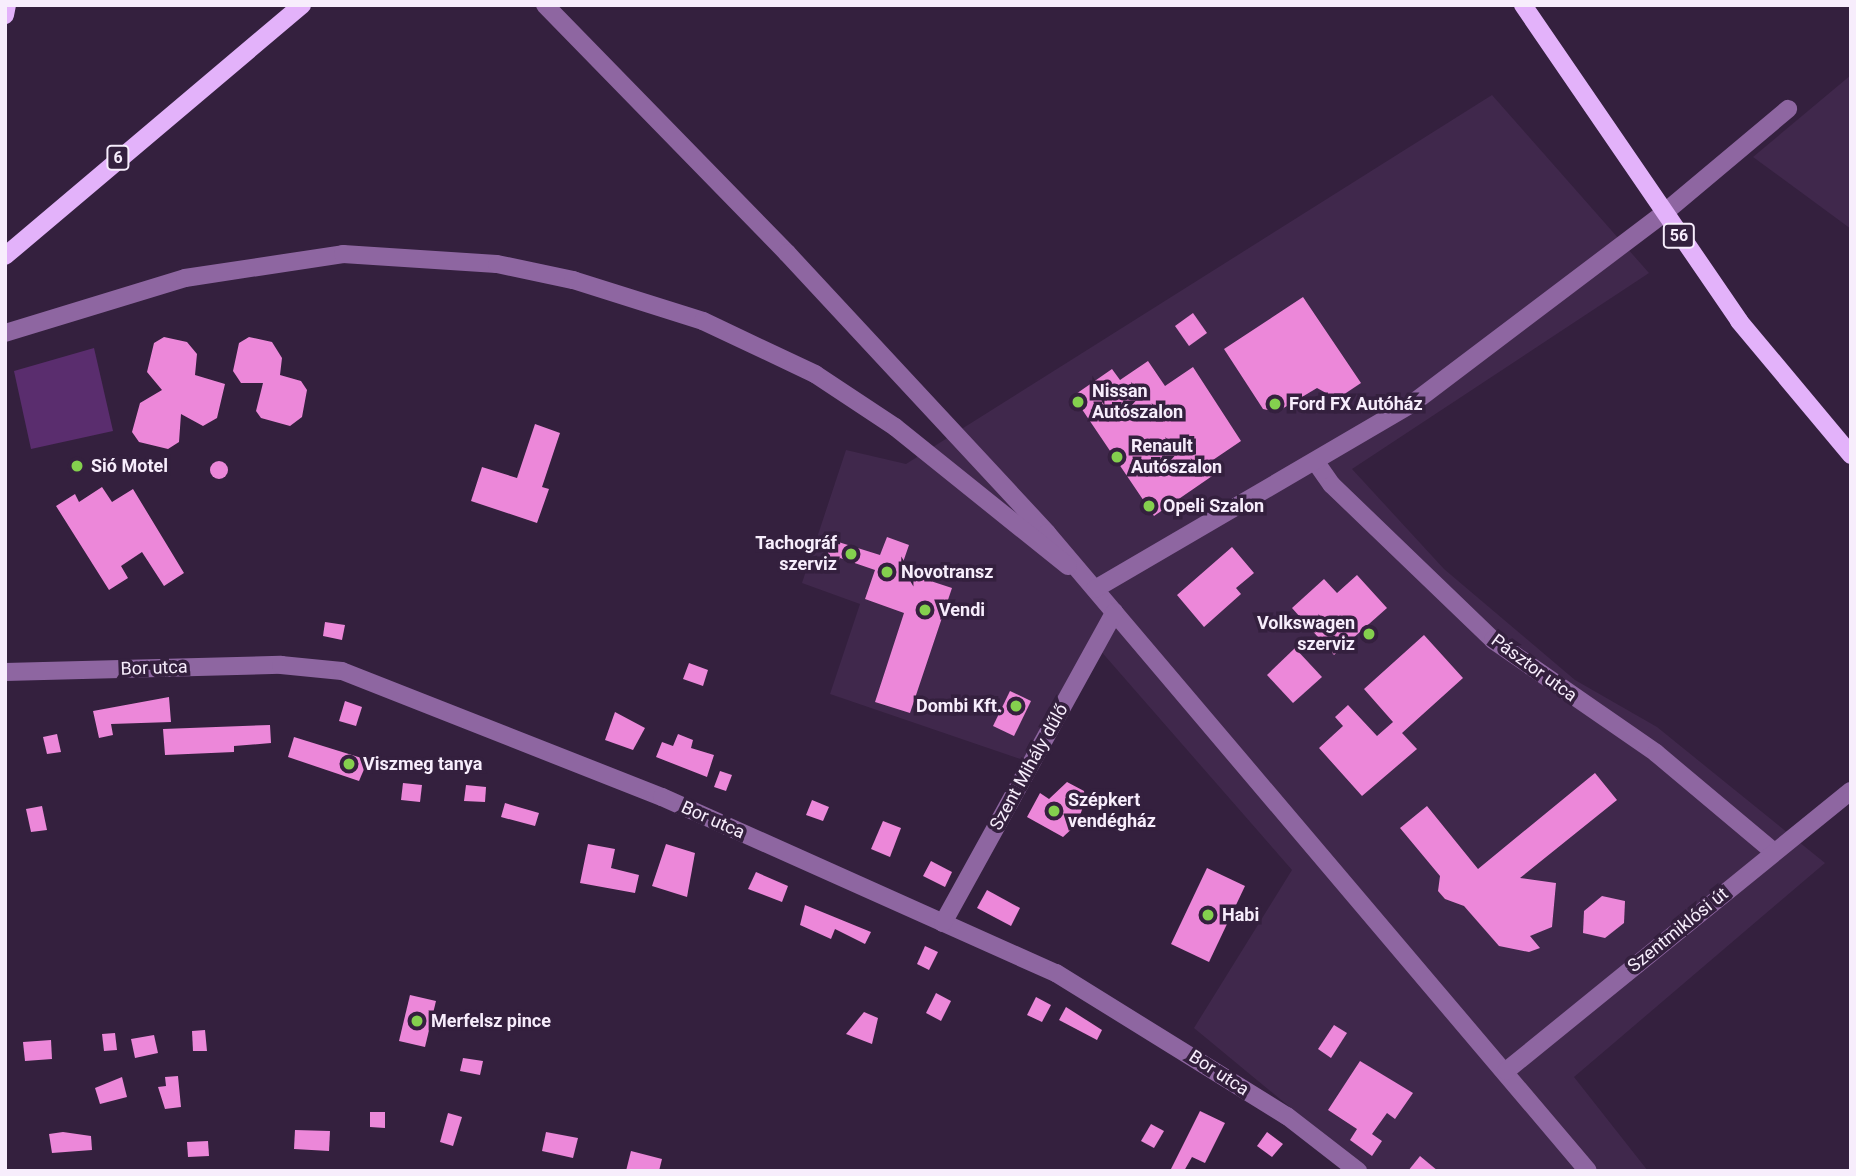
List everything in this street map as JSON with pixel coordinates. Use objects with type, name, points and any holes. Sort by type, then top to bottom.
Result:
[{"type":"main road","points":[[5,15],[7,5]]},
{"type":"main road","name":"6","points":[[232,60],[288,5]]},
{"type":"main road","name":"6","points":[[5,256],[232,60],[302,5]]},
{"type":"main road","name":"56","points":[[1523,5],[1664,213],[1766,356],[1851,455]]},
{"type":"street","points":[[545,5],[586,44],[981,458],[1506,1071],[1588,1171]]},
{"type":"street","points":[[559,5],[586,44]]},
{"type":"street","points":[[1090,583],[1159,551],[1413,403],[1664,213],[1788,109]]},
{"type":"street","points":[[5,333],[184,278],[343,254],[497,264],[573,281],[703,321],[815,374],[895,427],[1036,545],[1090,583]]},
{"type":"street","name":"Pásztor utca","points":[[1315,461],[1332,485],[1493,640],[1656,753],[1774,852]]},
{"type":"street","name":"Szent Mihály dűlő","points":[[943,923],[1115,612]]},
{"type":"street","name":"Bor utca","points":[[5,672],[281,665],[342,671],[662,797],[1056,973],[1124,1012],[1287,1116],[1358,1171]]},
{"type":"street","name":"Szentmiklósi út","points":[[1506,1071],[1851,791]]},
{"type":"shaded area","points":[[1851,75],[1851,229],[1753,157]]},
{"type":"shaded area","points":[[1492,95],[1649,273],[1352,469],[1444,569],[1575,680],[1657,727],[1825,863],[1574,1077],[1648,1171],[1367,1171],[1194,1028],[1292,870],[1099,649],[1035,764],[830,694],[860,604],[802,583],[846,450],[906,464]]},
{"type":"shaded area","points":[[94,348],[113,431],[31,449],[14,371]]},
{"type":"building","points":[[1303,297],[1361,383],[1337,399],[1317,388],[1277,412],[1263,409],[1224,349]]},
{"type":"building","points":[[1193,313],[1207,333],[1189,346],[1175,326]]},
{"type":"building","points":[[164,337],[187,342],[197,354],[195,375],[225,384],[217,418],[203,426],[181,414],[179,442],[168,449],[139,442],[132,432],[140,403],[162,390],[147,372],[154,343]]},
{"type":"building","points":[[249,337],[272,342],[282,358],[280,375],[301,381],[307,390],[302,417],[290,426],[261,418],[256,411],[263,383],[241,383],[233,371],[239,343]]},
{"type":"building","points":[[1148,361],[1165,386],[1193,367],[1241,441],[1210,462],[1218,472],[1154,516],[1073,396],[1112,369],[1120,380]]},
{"type":"building","points":[[535,424],[560,433],[542,487],[549,489],[537,523],[471,501],[482,467],[517,478]]},
{"type":"building","points":[[219,461],[225,464],[228,470],[225,476],[219,479],[213,476],[210,470],[213,464]]},
{"type":"building","points":[[102,487],[112,502],[133,489],[184,573],[164,586],[142,552],[121,566],[128,578],[109,590],[56,506],[75,494],[79,502]]},
{"type":"building","points":[[887,537],[909,545],[900,571],[952,588],[910,713],[875,702],[904,613],[865,599],[875,570],[840,558],[836,569],[824,565],[832,540],[880,555]]},
{"type":"building","points":[[1232,547],[1254,573],[1236,588],[1241,594],[1204,627],[1177,595]]},
{"type":"building","points":[[1357,575],[1387,608],[1334,655],[1292,608],[1324,579],[1337,593]]},
{"type":"building","points":[[325,622],[345,625],[342,640],[323,636]]},
{"type":"building","points":[[1424,635],[1463,678],[1402,733],[1417,749],[1362,796],[1319,748],[1343,726],[1335,717],[1348,705],[1377,736],[1393,722],[1364,689]]},
{"type":"building","points":[[1295,648],[1322,677],[1293,703],[1267,675]]},
{"type":"building","points":[[689,663],[708,670],[703,686],[683,679]]},
{"type":"building","points":[[1010,691],[1031,701],[1014,736],[993,726]]},
{"type":"building","points":[[169,697],[171,722],[111,724],[113,735],[99,738],[93,711]]},
{"type":"building","points":[[345,701],[362,707],[356,726],[339,721]]},
{"type":"building","points":[[615,712],[645,728],[633,750],[605,740]]},
{"type":"building","points":[[270,725],[271,743],[234,746],[234,752],[165,755],[163,729]]},
{"type":"building","points":[[57,734],[61,752],[47,754],[43,737]]},
{"type":"building","points":[[678,734],[693,740],[691,748],[714,755],[707,777],[656,757],[662,742],[673,746]]},
{"type":"building","points":[[294,737],[368,760],[359,781],[288,757]]},
{"type":"building","points":[[720,771],[732,775],[726,791],[714,787]]},
{"type":"building","points":[[1595,773],[1617,800],[1520,878],[1556,883],[1552,927],[1530,936],[1540,948],[1529,952],[1499,946],[1464,906],[1445,899],[1438,891],[1440,876],[1400,828],[1427,806],[1478,869]]},
{"type":"building","name":"Szépkert vendégház","points":[[1067,782],[1084,791],[1085,801],[1077,824],[1063,837],[1027,817],[1040,793],[1049,799]]},
{"type":"building","points":[[403,783],[422,785],[420,802],[401,800]]},
{"type":"building","points":[[466,785],[486,787],[485,802],[464,801]]},
{"type":"building","points":[[812,800],[829,807],[823,821],[806,815]]},
{"type":"building","points":[[505,803],[539,813],[535,826],[501,817]]},
{"type":"building","points":[[42,806],[47,830],[31,832],[26,809]]},
{"type":"building","points":[[883,821],[901,828],[890,857],[871,849]]},
{"type":"building","points":[[588,844],[615,849],[611,868],[639,875],[635,893],[580,883]]},
{"type":"building","points":[[666,844],[695,853],[687,897],[652,886]]},
{"type":"building","points":[[931,861],[952,872],[945,887],[923,876]]},
{"type":"building","name":"Habi","points":[[1207,868],[1245,886],[1209,962],[1171,944]]},
{"type":"building","points":[[756,872],[788,886],[782,902],[748,889]]},
{"type":"building","points":[[987,890],[1020,908],[1011,926],[977,908]]},
{"type":"building","points":[[1602,896],[1625,901],[1624,923],[1605,938],[1583,933],[1584,911]]},
{"type":"building","points":[[805,905],[871,932],[865,944],[835,929],[831,939],[800,925]]},
{"type":"building","points":[[925,946],[938,952],[929,970],[917,964]]},
{"type":"building","points":[[936,993],[951,1001],[941,1021],[926,1013]]},
{"type":"building","name":"Merfelsz pince","points":[[410,995],[436,1001],[425,1047],[399,1041]]},
{"type":"building","points":[[1036,997],[1051,1005],[1042,1022],[1027,1015]]},
{"type":"building","points":[[1066,1007],[1102,1030],[1097,1040],[1059,1020]]},
{"type":"building","points":[[864,1012],[878,1018],[872,1044],[846,1034]]},
{"type":"building","points":[[1334,1025],[1347,1033],[1331,1058],[1318,1049]]},
{"type":"building","points":[[205,1030],[207,1051],[193,1051],[192,1031]]},
{"type":"building","points":[[115,1033],[117,1050],[104,1051],[102,1034]]},
{"type":"building","points":[[154,1035],[158,1053],[135,1058],[131,1039]]},
{"type":"building","points":[[51,1040],[52,1059],[25,1061],[23,1042]]},
{"type":"building","points":[[463,1058],[483,1061],[480,1075],[460,1071]]},
{"type":"building","points":[[1360,1061],[1413,1093],[1395,1119],[1387,1113],[1372,1134],[1382,1141],[1372,1156],[1350,1140],[1357,1129],[1328,1110]]},
{"type":"building","points":[[178,1076],[181,1107],[165,1109],[158,1087],[166,1086],[165,1077]]},
{"type":"building","points":[[122,1077],[127,1097],[100,1104],[95,1088]]},
{"type":"building","points":[[1200,1111],[1225,1123],[1205,1163],[1192,1157],[1184,1171],[1170,1171]]},
{"type":"building","points":[[370,1112],[385,1112],[385,1128],[370,1127]]},
{"type":"building","points":[[448,1113],[462,1117],[453,1146],[440,1142]]},
{"type":"building","points":[[1151,1124],[1164,1131],[1154,1148],[1141,1141]]},
{"type":"building","points":[[295,1130],[330,1131],[329,1151],[294,1149]]},
{"type":"building","points":[[63,1132],[91,1136],[92,1150],[52,1153],[49,1134]]},
{"type":"building","points":[[546,1132],[578,1138],[573,1158],[542,1151]]},
{"type":"building","points":[[1267,1132],[1283,1144],[1272,1157],[1257,1146]]},
{"type":"building","points":[[208,1141],[209,1156],[188,1157],[187,1142]]},
{"type":"building","points":[[631,1151],[662,1159],[659,1171],[626,1171]]},
{"type":"building","points":[[1420,1156],[1438,1171],[1408,1171]]},
{"type":"place","name":"Nissan Autószalon","points":[[1078,402]]},
{"type":"place","name":"Ford FX Autóház","points":[[1275,404]]},
{"type":"place","name":"Renault Autószalon","points":[[1117,457]]},
{"type":"place","name":"Sió Motel","points":[[77,466]]},
{"type":"place","name":"Opeli Szalon","points":[[1149,506]]},
{"type":"place","name":"Tachográf szerviz","points":[[851,554]]},
{"type":"place","name":"Novotransz","points":[[887,572]]},
{"type":"place","name":"Vendi","points":[[925,610]]},
{"type":"place","name":"Volkswagen szerviz","points":[[1369,634]]},
{"type":"place","name":"Dombi Kft.","points":[[1016,706]]},
{"type":"place","name":"Viszmeg tanya","points":[[349,764]]},
{"type":"place","name":"Szépkert vendégház","points":[[1054,811]]},
{"type":"place","name":"Habi","points":[[1208,915]]},
{"type":"place","name":"Merfelsz pince","points":[[417,1021]]}]
